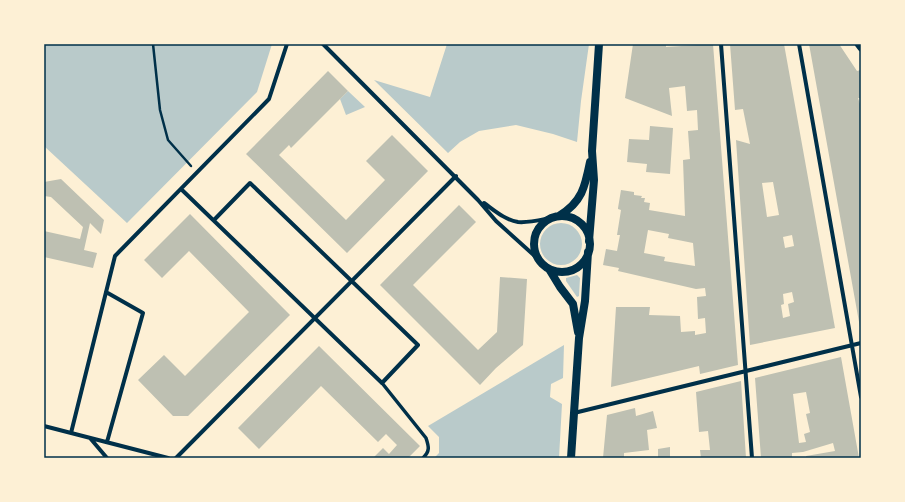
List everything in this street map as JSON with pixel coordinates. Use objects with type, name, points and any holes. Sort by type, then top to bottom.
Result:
[{"type":"main road","points":[[571,458],[579,338],[585,301],[594,180],[592,151],[598,44]]},
{"type":"main road","points":[[588,252],[585,260],[580,266],[573,270],[561,272],[549,269],[542,265],[534,251],[534,243],[538,228],[550,218],[559,216],[568,211],[579,199],[586,179],[592,151]]},
{"type":"main road","points":[[559,216],[573,218],[579,222],[588,234],[589,241]]},
{"type":"main road","points":[[549,269],[573,304],[579,338]]},
{"type":"street","points":[[71,433],[116,256],[269,99],[287,44]]},
{"type":"street","points":[[323,44],[456,176],[496,221],[537,258]]},
{"type":"street","points":[[721,44],[752,458]]},
{"type":"street","points":[[799,44],[861,397]]},
{"type":"street","points":[[858,44],[861,48]]},
{"type":"street","points":[[176,458],[456,176]]},
{"type":"street","points":[[214,220],[250,183],[352,281],[418,346],[382,383]]},
{"type":"street","points":[[181,189],[382,383],[426,438],[429,446],[428,453],[423,458]]},
{"type":"street","points":[[478,200],[500,215],[517,222],[529,222],[550,218]]},
{"type":"street","points":[[106,292],[143,313],[107,442]]},
{"type":"street","points":[[574,413],[861,343]]},
{"type":"street","points":[[44,426],[168,458]]},
{"type":"street","points":[[89,438],[107,458]]},
{"type":"path","points":[[153,44],[160,110],[168,140],[197,173]]},
{"type":"shaded area","points":[[44,44],[272,44],[257,92],[127,223],[44,146]]},
{"type":"shaded area","points":[[447,44],[589,44],[577,142],[553,134],[516,125],[479,131],[460,142],[448,153],[374,80],[430,97]]},
{"type":"shaded area","points":[[348,91],[365,107],[346,115],[340,99]]},
{"type":"shaded area","points":[[557,223],[565,223],[573,226],[579,232],[582,244],[579,256],[573,262],[565,265],[557,265],[549,262],[543,256],[540,248],[540,240],[543,232],[549,226]]},
{"type":"shaded area","points":[[577,275],[580,278],[579,296],[577,297],[566,281],[566,278]]},
{"type":"shaded area","points":[[564,345],[563,378],[551,384],[550,397],[562,404],[559,458],[434,458],[439,453],[439,437],[428,426]]},
{"type":"building","points":[[633,44],[666,44],[666,47],[713,44],[738,365],[700,374],[699,366],[611,387],[616,307],[650,307],[649,315],[680,316],[681,332],[695,331],[695,335],[706,333],[705,318],[698,319],[697,297],[706,296],[705,288],[696,289],[618,271],[619,268],[603,265],[606,249],[617,251],[620,235],[617,235],[621,210],[618,208],[621,190],[634,192],[634,195],[645,198],[644,202],[650,203],[649,210],[685,216],[683,160],[690,159],[688,131],[698,130],[697,110],[687,111],[685,86],[669,88],[672,116],[625,98]],"holes":[[[648,230],[669,234],[668,238],[693,243],[695,266],[664,261],[665,257],[644,253]]]},
{"type":"building","points":[[730,44],[784,44],[835,328],[750,345],[736,140],[750,144],[743,109],[735,110]],"holes":[[[773,182],[779,215],[767,217],[762,183]],[[792,235],[794,246],[785,248],[783,237]],[[792,292],[794,302],[788,304],[790,316],[783,318],[781,305],[784,304],[783,294]]]},
{"type":"building","points":[[809,44],[839,44],[857,71],[861,70],[861,98],[858,98],[861,107],[861,333]]},
{"type":"building","points":[[328,71],[348,91],[291,148],[289,145],[279,155],[346,220],[385,180],[366,161],[392,135],[428,171],[347,253],[246,154]]},
{"type":"building","points":[[650,126],[673,128],[670,174],[646,172],[647,164],[627,162],[629,139],[649,140]]},
{"type":"building","points":[[61,179],[104,220],[101,234],[90,223],[84,250],[97,253],[93,268],[44,257],[44,231],[80,239],[83,227],[51,197],[44,196],[44,182]]},
{"type":"building","points":[[459,205],[476,222],[413,285],[478,350],[497,332],[500,277],[527,279],[523,345],[496,368],[480,385],[380,285]]},
{"type":"building","points":[[190,214],[290,315],[188,416],[173,416],[138,380],[164,355],[185,376],[249,312],[189,251],[162,278],[144,260]]},
{"type":"building","points":[[319,346],[420,446],[408,458],[373,458],[383,448],[389,454],[397,445],[386,434],[378,442],[321,386],[259,449],[238,428]]},
{"type":"building","points":[[841,357],[859,458],[806,458],[806,456],[835,451],[833,443],[803,452],[792,453],[792,458],[761,458],[755,378]],"holes":[[[806,392],[810,413],[806,414],[810,432],[804,434],[806,442],[799,443],[793,394]]]},
{"type":"building","points":[[741,381],[746,458],[701,458],[700,450],[710,450],[708,431],[699,432],[696,392]]},
{"type":"building","points":[[635,408],[636,416],[653,411],[657,428],[647,430],[649,450],[624,453],[624,458],[603,458],[607,415]]},
{"type":"building","points":[[670,447],[670,458],[658,458],[658,449]]}]
